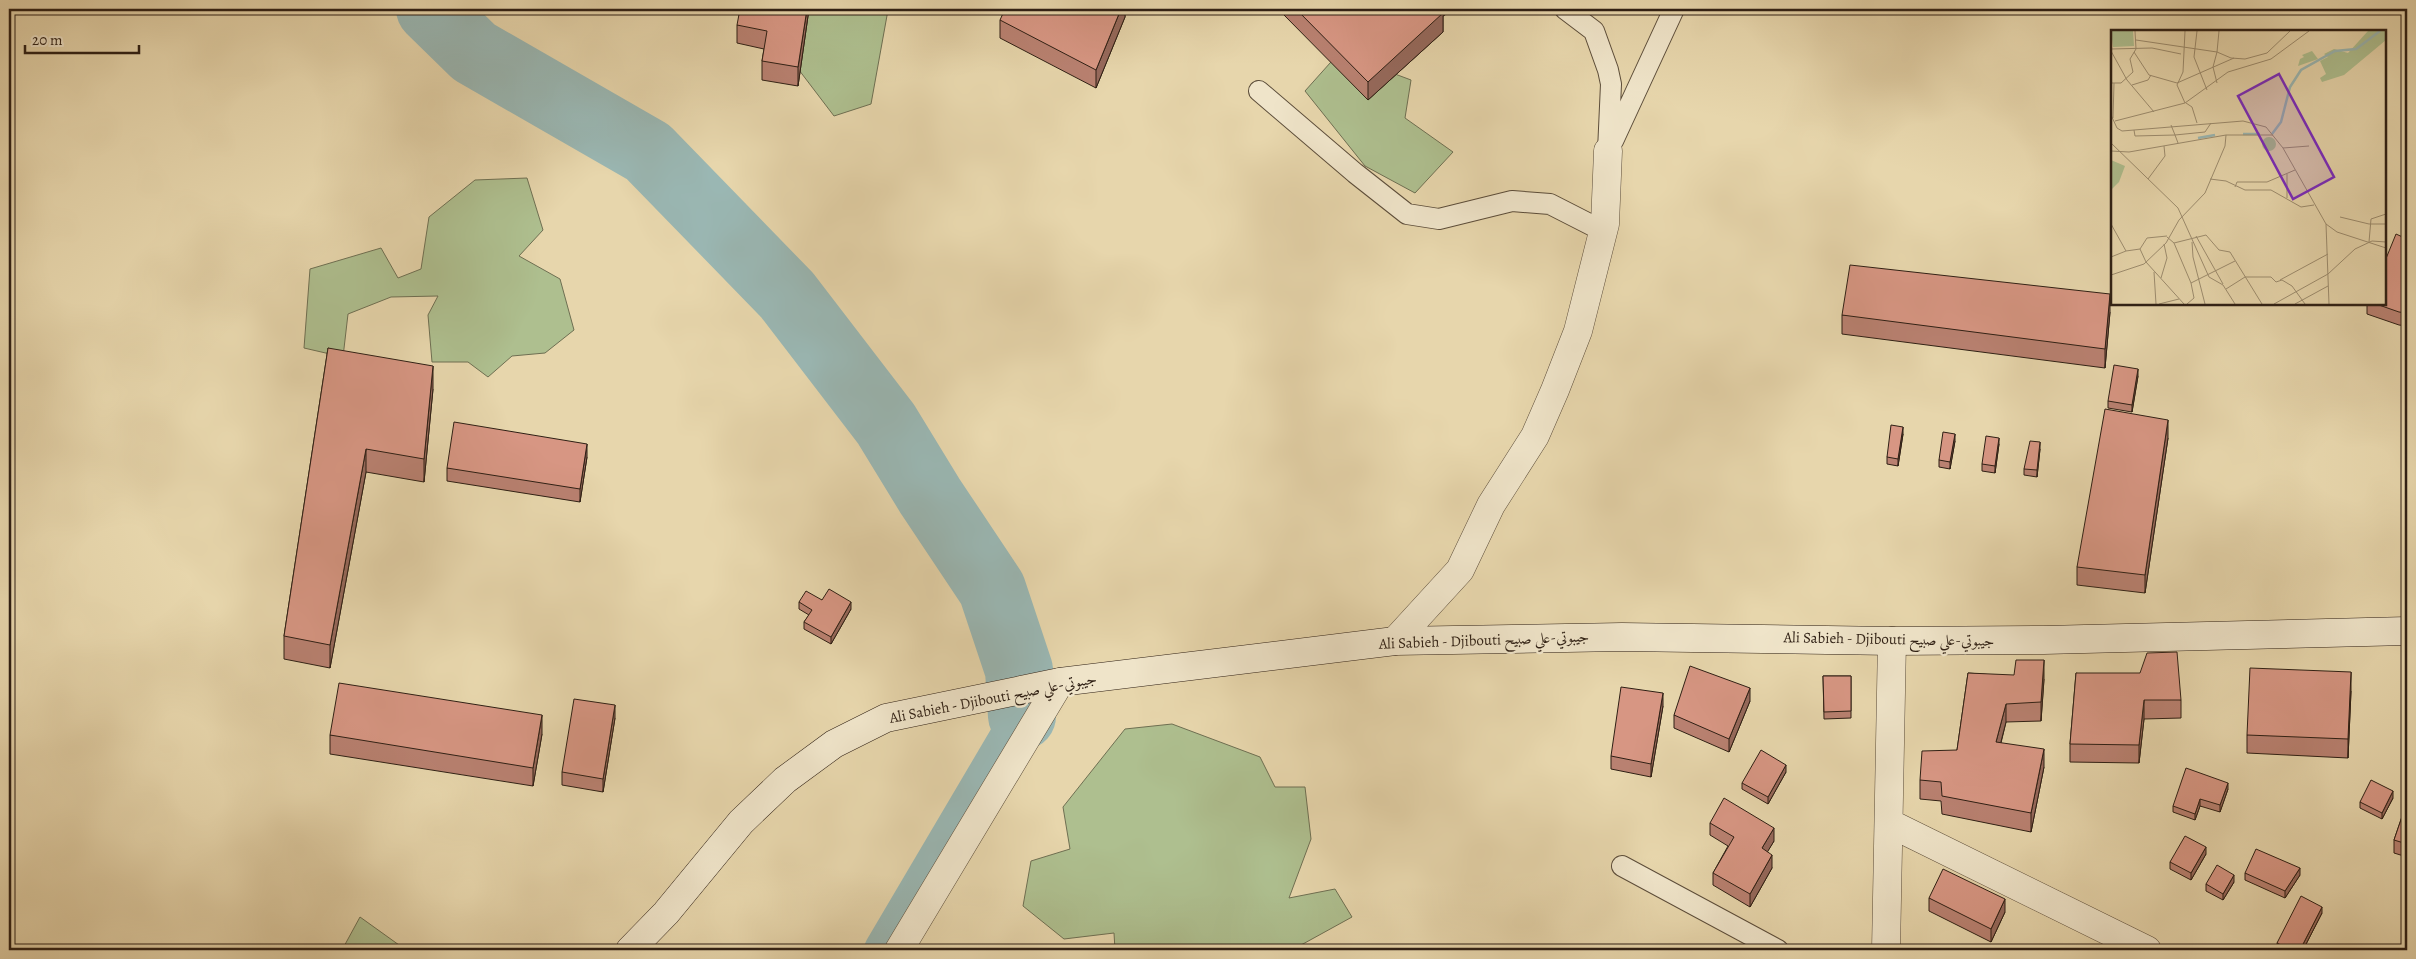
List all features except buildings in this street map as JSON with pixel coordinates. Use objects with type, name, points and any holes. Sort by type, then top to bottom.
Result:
[{"type":"main road","points":[[1395,641],[1460,570],[1491,505],[1534,436],[1578,331],[1603,231],[1608,151]]},
{"type":"main road","name":"Ali Sabieh - Djibouti جيبوتي-علي صبيح","points":[[630,950],[666,913],[741,822],[785,780],[834,744],[886,718],[1060,682],[1395,641],[1622,637],[1892,641],[2044,640],[2407,631]]},
{"type":"main road","points":[[1886,950],[1892,641]]},
{"type":"main road","points":[[898,950],[1060,682]]},
{"type":"main road","points":[[1889,823],[2147,950]]},
{"type":"lane","points":[[1565,9],[1594,31],[1608,70],[1611,84],[1608,151]]},
{"type":"lane","points":[[1608,151],[1674,9]]},
{"type":"lane","points":[[1259,91],[1355,173],[1407,214],[1439,219],[1512,201],[1550,204],[1603,231]]},
{"type":"lane","points":[[1622,866],[1778,950]]},
{"type":"green space","points":[[792,9],[888,10],[871,104],[834,116],[783,49]]},
{"type":"green space","points":[[1339,53],[1411,80],[1405,118],[1453,152],[1415,193],[1365,166],[1305,91]]},
{"type":"green space","points":[[527,178],[543,230],[519,256],[560,279],[574,330],[545,353],[512,356],[488,377],[468,362],[432,362],[428,315],[438,296],[391,297],[348,314],[343,357],[304,348],[310,269],[381,248],[398,278],[421,269],[429,217],[475,180]]},
{"type":"green space","points":[[1172,724],[1260,757],[1275,787],[1305,787],[1311,839],[1289,898],[1335,889],[1352,917],[1292,950],[1115,950],[1114,933],[1064,939],[1023,906],[1031,861],[1070,849],[1063,807],[1125,729]]},
{"type":"green space","points":[[360,917],[406,950],[342,950]]},
{"type":"waterway","points":[[430,9],[474,52],[648,152],[787,295],[886,424],[930,496],[992,589],[1019,670],[1022,716]]},
{"type":"waterway","points":[[884,950],[1022,716]]}]
